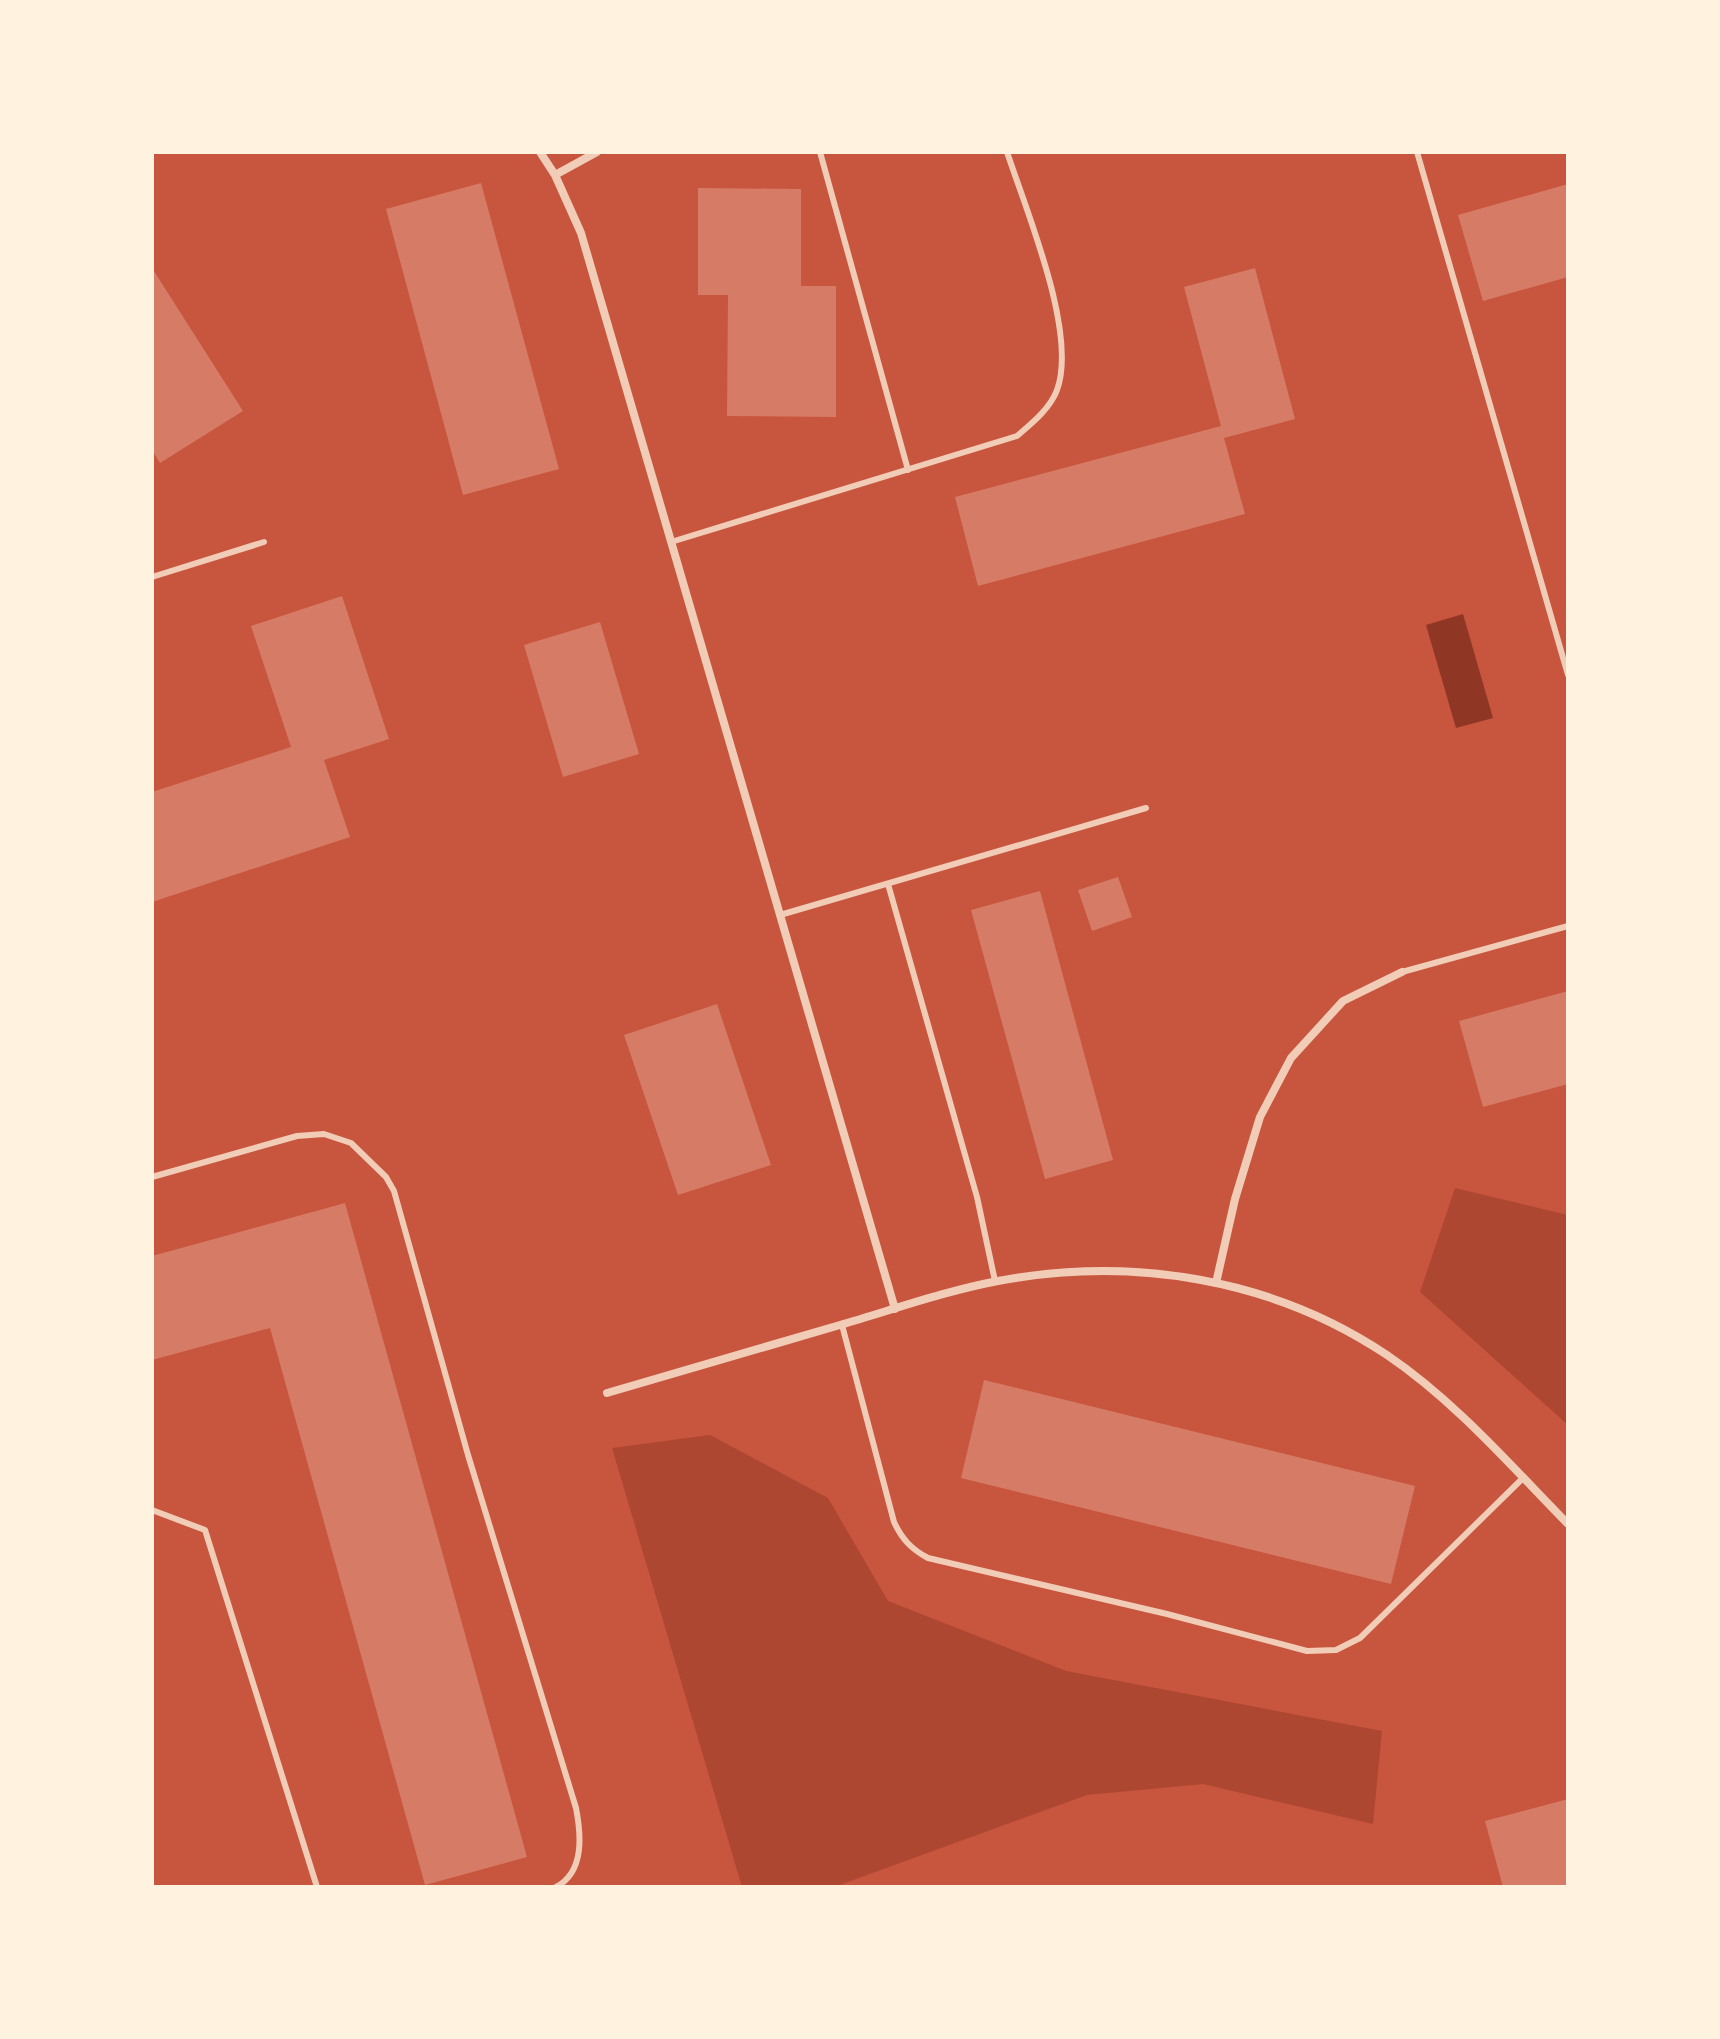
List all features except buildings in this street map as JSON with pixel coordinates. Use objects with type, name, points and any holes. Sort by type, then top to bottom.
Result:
[{"type":"street","points":[[540,152],[555,175],[581,233],[895,1309]]},
{"type":"street","points":[[555,175],[597,152]]},
{"type":"street","points":[[1216,1283],[1235,1199],[1260,1117],[1291,1058],[1343,1001],[1402,972]]},
{"type":"street","points":[[607,1393],[995,1281],[1063,1271],[1131,1270],[1216,1283],[1265,1295],[1328,1321],[1387,1355],[1441,1397],[1568,1524]]},
{"type":"lane","points":[[820,152],[908,470]]},
{"type":"lane","points":[[671,542],[1017,436],[1039,417],[1057,392],[1062,343],[1056,305],[1007,152]]},
{"type":"lane","points":[[1417,152],[1568,675]]},
{"type":"lane","points":[[152,577],[264,542]]},
{"type":"lane","points":[[780,915],[1146,808]]},
{"type":"lane","points":[[888,884],[977,1197],[995,1281]]},
{"type":"lane","points":[[1402,972],[1568,926]]},
{"type":"lane","points":[[152,1177],[297,1136],[324,1134],[351,1143],[386,1177],[394,1191],[468,1455],[576,1808],[581,1834],[579,1853],[573,1871],[556,1887]]},
{"type":"lane","points":[[842,1325],[894,1522],[900,1535],[918,1553],[928,1558],[1167,1614],[1307,1651],[1336,1650],[1360,1638],[1522,1479]]},
{"type":"lane","points":[[152,1510],[205,1530],[317,1887]]},
{"type":"shaded area","points":[[1463,614],[1493,718],[1456,728],[1426,625]]},
{"type":"shaded area","points":[[1455,1188],[1568,1215],[1568,1425],[1420,1292]]},
{"type":"shaded area","points":[[710,1435],[828,1498],[888,1601],[1066,1671],[1382,1731],[1373,1824],[1203,1784],[1087,1795],[834,1887],[742,1887],[612,1448]]}]
